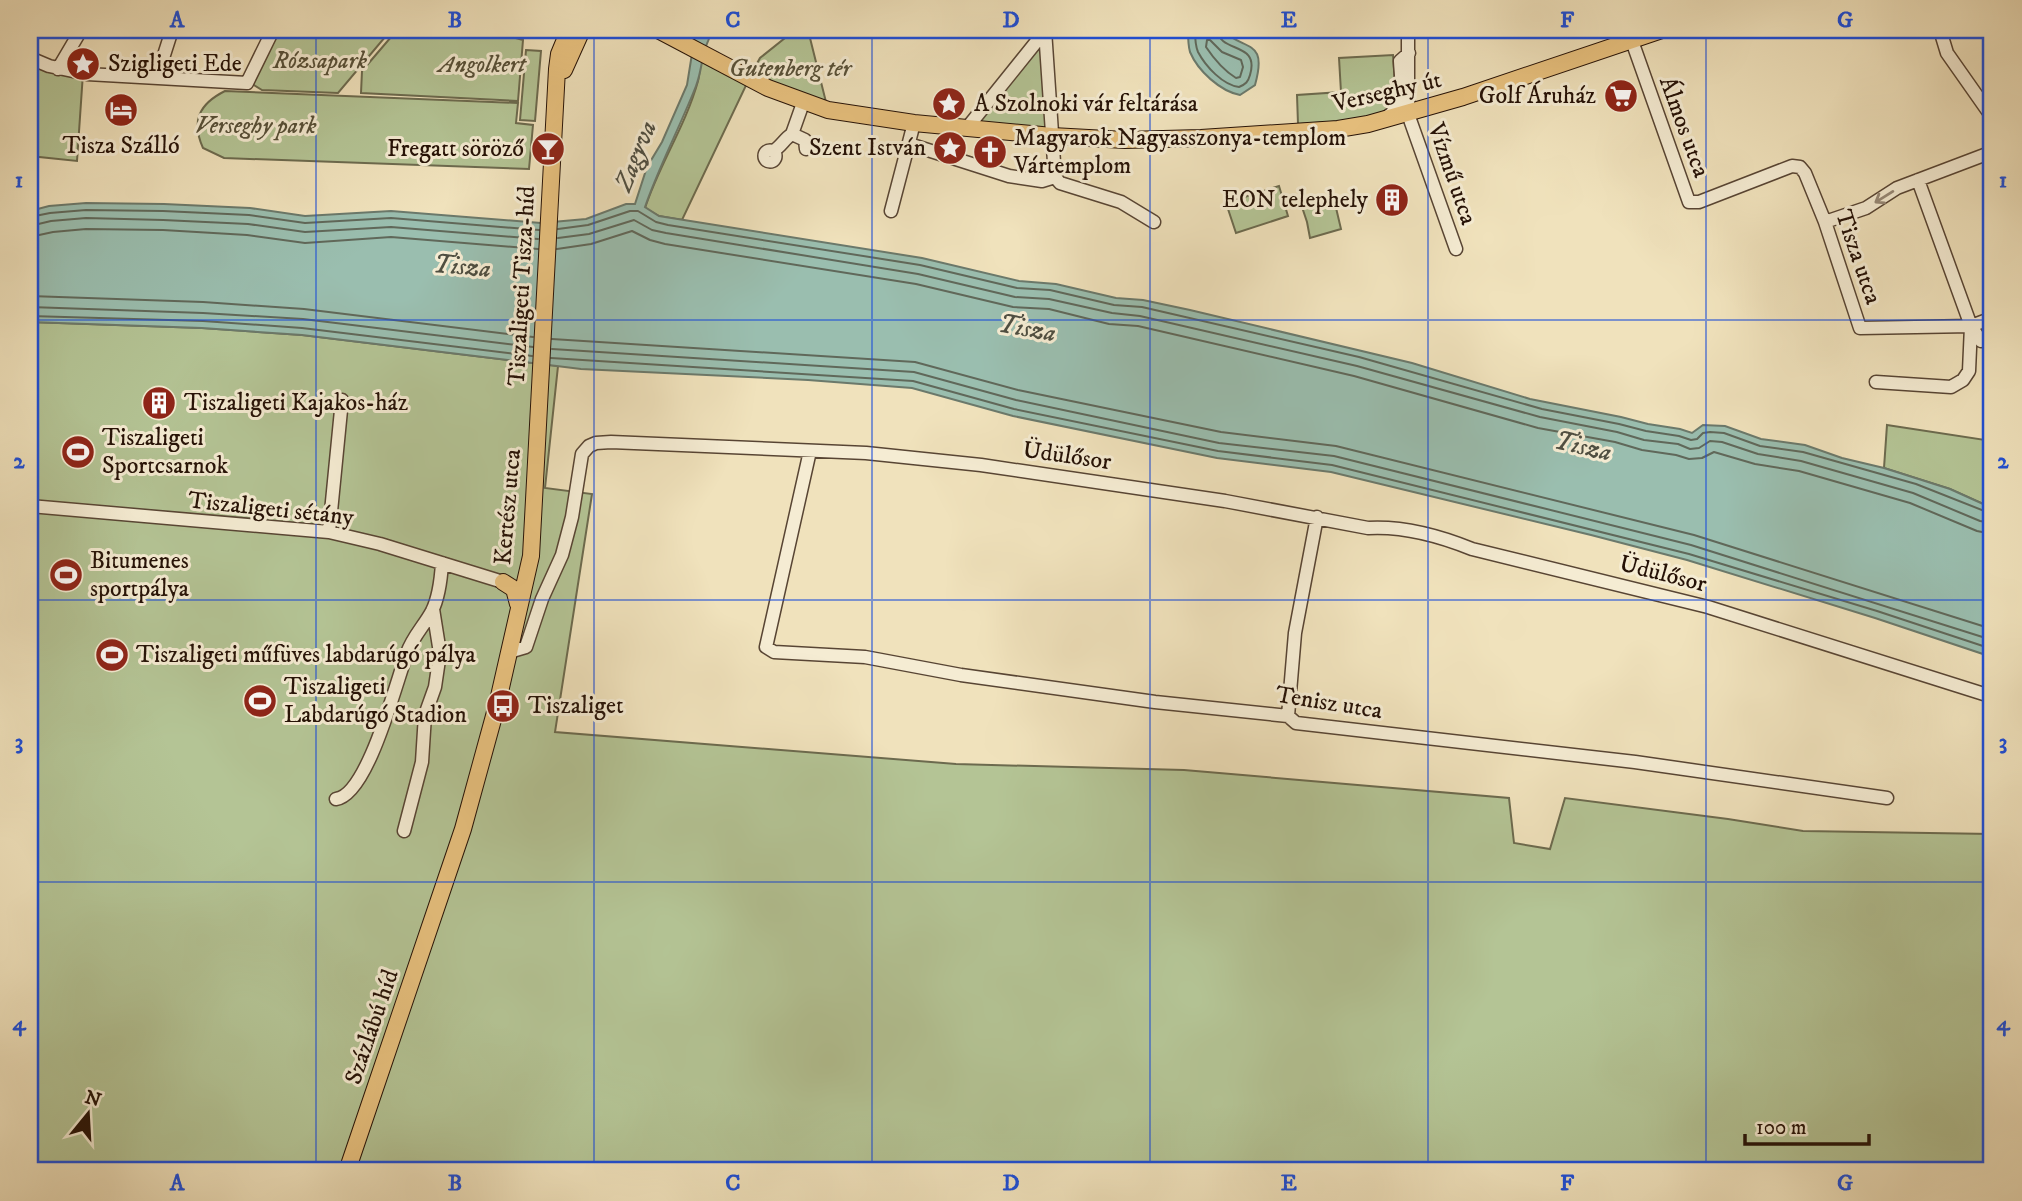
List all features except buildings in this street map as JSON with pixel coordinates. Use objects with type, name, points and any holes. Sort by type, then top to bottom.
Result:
[{"type":"main road","name":"Tiszaligeti Tisza-híd","points":[[538,404],[559,54],[569,30]]},
{"type":"main road","points":[[557,89],[582,30]]},
{"type":"main road","name":"Verseghy út","points":[[803,103],[828,110],[907,122],[1125,140],[1339,129],[1408,114],[1662,30]]},
{"type":"main road","points":[[661,31],[750,79],[803,103]]},
{"type":"main road","name":"Kertész utca","points":[[440,898],[470,805],[530,561],[538,404]]},
{"type":"main road","points":[[503,582],[519,574],[530,561]]},
{"type":"main road","points":[[503,582],[523,584]]},
{"type":"main road","points":[[503,582],[514,589],[518,614]]},
{"type":"main road","name":"Százlábú híd","points":[[347,1171],[440,898]]},
{"type":"street","points":[[58,69],[81,30]]},
{"type":"street","points":[[157,77],[172,30]]},
{"type":"street","points":[[30,58],[58,69],[88,74],[247,83],[273,30]]},
{"type":"street","points":[[559,30],[559,54]]},
{"type":"street","points":[[1408,30],[1408,114]]},
{"type":"street","points":[[1940,30],[1947,52],[1992,117]]},
{"type":"street","points":[[967,128],[1045,31]]},
{"type":"street","points":[[1045,31],[1055,177],[1060,183],[1121,202],[1154,222]]},
{"type":"street","name":"Álmos utca","points":[[1632,41],[1689,202],[1699,202],[1792,166]]},
{"type":"street","points":[[1380,122],[1397,110],[1401,96],[1400,61],[1409,53]]},
{"type":"street","points":[[773,151],[792,134],[803,103]]},
{"type":"street","name":"Vízmű utca","points":[[1408,114],[1456,249]]},
{"type":"street","points":[[891,211],[909,144],[907,122]]},
{"type":"street","points":[[792,134],[805,141],[806,149]]},
{"type":"street","points":[[909,144],[1009,176],[1042,181],[1055,177]]},
{"type":"street","points":[[1825,222],[1866,208],[1897,188],[1992,152]]},
{"type":"street","name":"Tisza utca","points":[[1792,166],[1800,167],[1805,173],[1825,222],[1860,328],[1971,326]]},
{"type":"street","points":[[1918,180],[1971,326],[1981,341]]},
{"type":"street","points":[[1971,326],[1992,318]]},
{"type":"street","points":[[1876,382],[1951,387],[1963,380],[1969,371],[1971,326]]},
{"type":"street","points":[[329,532],[342,400]]},
{"type":"street","name":"Üdülősor","points":[[509,652],[526,647],[542,599],[562,555],[572,517],[580,459],[589,446],[611,442],[810,450],[981,465],[1131,486],[1368,528],[1389,527],[1441,537],[1472,549],[1708,607],[1987,695],[1992,699]]},
{"type":"street","name":"Tenisz utca","points":[[810,450],[766,647],[774,652],[865,657],[961,675],[1155,702],[1288,716],[1296,723],[1635,762],[1886,798]]},
{"type":"street","name":"Tiszaligeti sétány","points":[[30,506],[329,532],[503,582]]},
{"type":"street","points":[[1288,716],[1295,633],[1317,517]]},
{"type":"street","points":[[404,831],[422,762],[425,715],[435,687],[440,653],[433,609],[442,563]]},
{"type":"street","points":[[336,799],[344,798],[351,792],[362,775],[387,716],[411,643],[433,609]]},
{"type":"green space","name":"Rózsapark","points":[[275,30],[391,30],[338,93],[262,90],[249,82]]},
{"type":"green space","name":"Angolkert","points":[[397,30],[493,30],[523,40],[518,101],[361,93],[362,71]]},
{"type":"green space","name":"Gutenberg tér","points":[[795,30],[808,30],[828,110],[749,79],[682,220],[659,216],[645,208],[693,97],[702,54],[749,78],[760,58]]},
{"type":"green space","points":[[1045,31],[1052,136],[967,128]]},
{"type":"green space","points":[[526,50],[541,51],[535,121],[520,120]]},
{"type":"green space","points":[[1393,55],[1396,100],[1378,119],[1298,124],[1297,95],[1341,92],[1339,58]]},
{"type":"green space","points":[[30,58],[83,73],[77,161],[30,156]]},
{"type":"green space","name":"Verseghy park","points":[[225,91],[518,103],[516,123],[533,125],[529,169],[224,158],[203,148],[198,122],[203,108]]},
{"type":"green space","points":[[1279,186],[1288,216],[1236,233],[1226,203]]},
{"type":"green space","points":[[1333,195],[1341,229],[1310,238],[1301,204]]},
{"type":"green space","points":[[30,322],[202,328],[302,335],[558,366],[545,488],[592,494],[555,732],[956,764],[1184,770],[1509,798],[1514,843],[1550,849],[1565,798],[1803,831],[1992,834],[1992,1171],[30,1171]]},
{"type":"green space","points":[[1887,425],[1992,441],[1992,508],[1950,489],[1884,468]]},
{"type":"water","name":"Tisza","points":[[698,30],[714,30],[704,51],[696,86],[645,207],[659,216],[922,258],[1019,281],[1056,284],[1116,298],[1143,300],[1412,363],[1530,399],[1692,433],[1703,425],[1725,426],[1761,439],[1805,445],[1950,489],[1992,508],[1992,657],[1687,560],[1591,535],[1331,472],[1217,458],[1013,416],[912,388],[581,369],[302,335],[202,328],[30,322],[30,211],[49,206],[86,203],[164,204],[250,208],[305,216],[391,211],[541,223],[586,219],[626,204],[635,204],[647,167],[662,142],[687,85]]},
{"type":"water","points":[[1188,30],[1222,30],[1252,48],[1259,60],[1255,85],[1240,95],[1210,79],[1190,52]]},
{"type":"place","name":"Szigligeti Ede","points":[[83,64]]},
{"type":"place","name":"Golf Áruház","points":[[1621,96]]},
{"type":"place","name":"A Szolnoki vár feltárása","points":[[949,104]]},
{"type":"place","name":"Tisza Szálló","points":[[121,110]]},
{"type":"place","name":"Szent István","points":[[950,148]]},
{"type":"place","name":"Fregatt söröző","points":[[548,149]]},
{"type":"place","name":"Magyarok Nagyasszonya-templom Vártemplom","points":[[990,152]]},
{"type":"place","name":"EON telephely","points":[[1392,200]]},
{"type":"place","name":"Tiszaligeti Kajakos-ház","points":[[159,403]]},
{"type":"place","name":"Tiszaligeti Sportcsarnok","points":[[78,452]]},
{"type":"place","name":"Bitumenes sportpálya","points":[[66,575]]},
{"type":"place","name":"Tiszaligeti műfüves labdarúgó pálya","points":[[112,655]]},
{"type":"place","name":"Tiszaligeti Labdarúgó Stadion","points":[[260,701]]},
{"type":"place","name":"Tiszaliget","points":[[503,706]]},
{"type":"water label","name":"Zagyva","points":[[636,156]]}]
